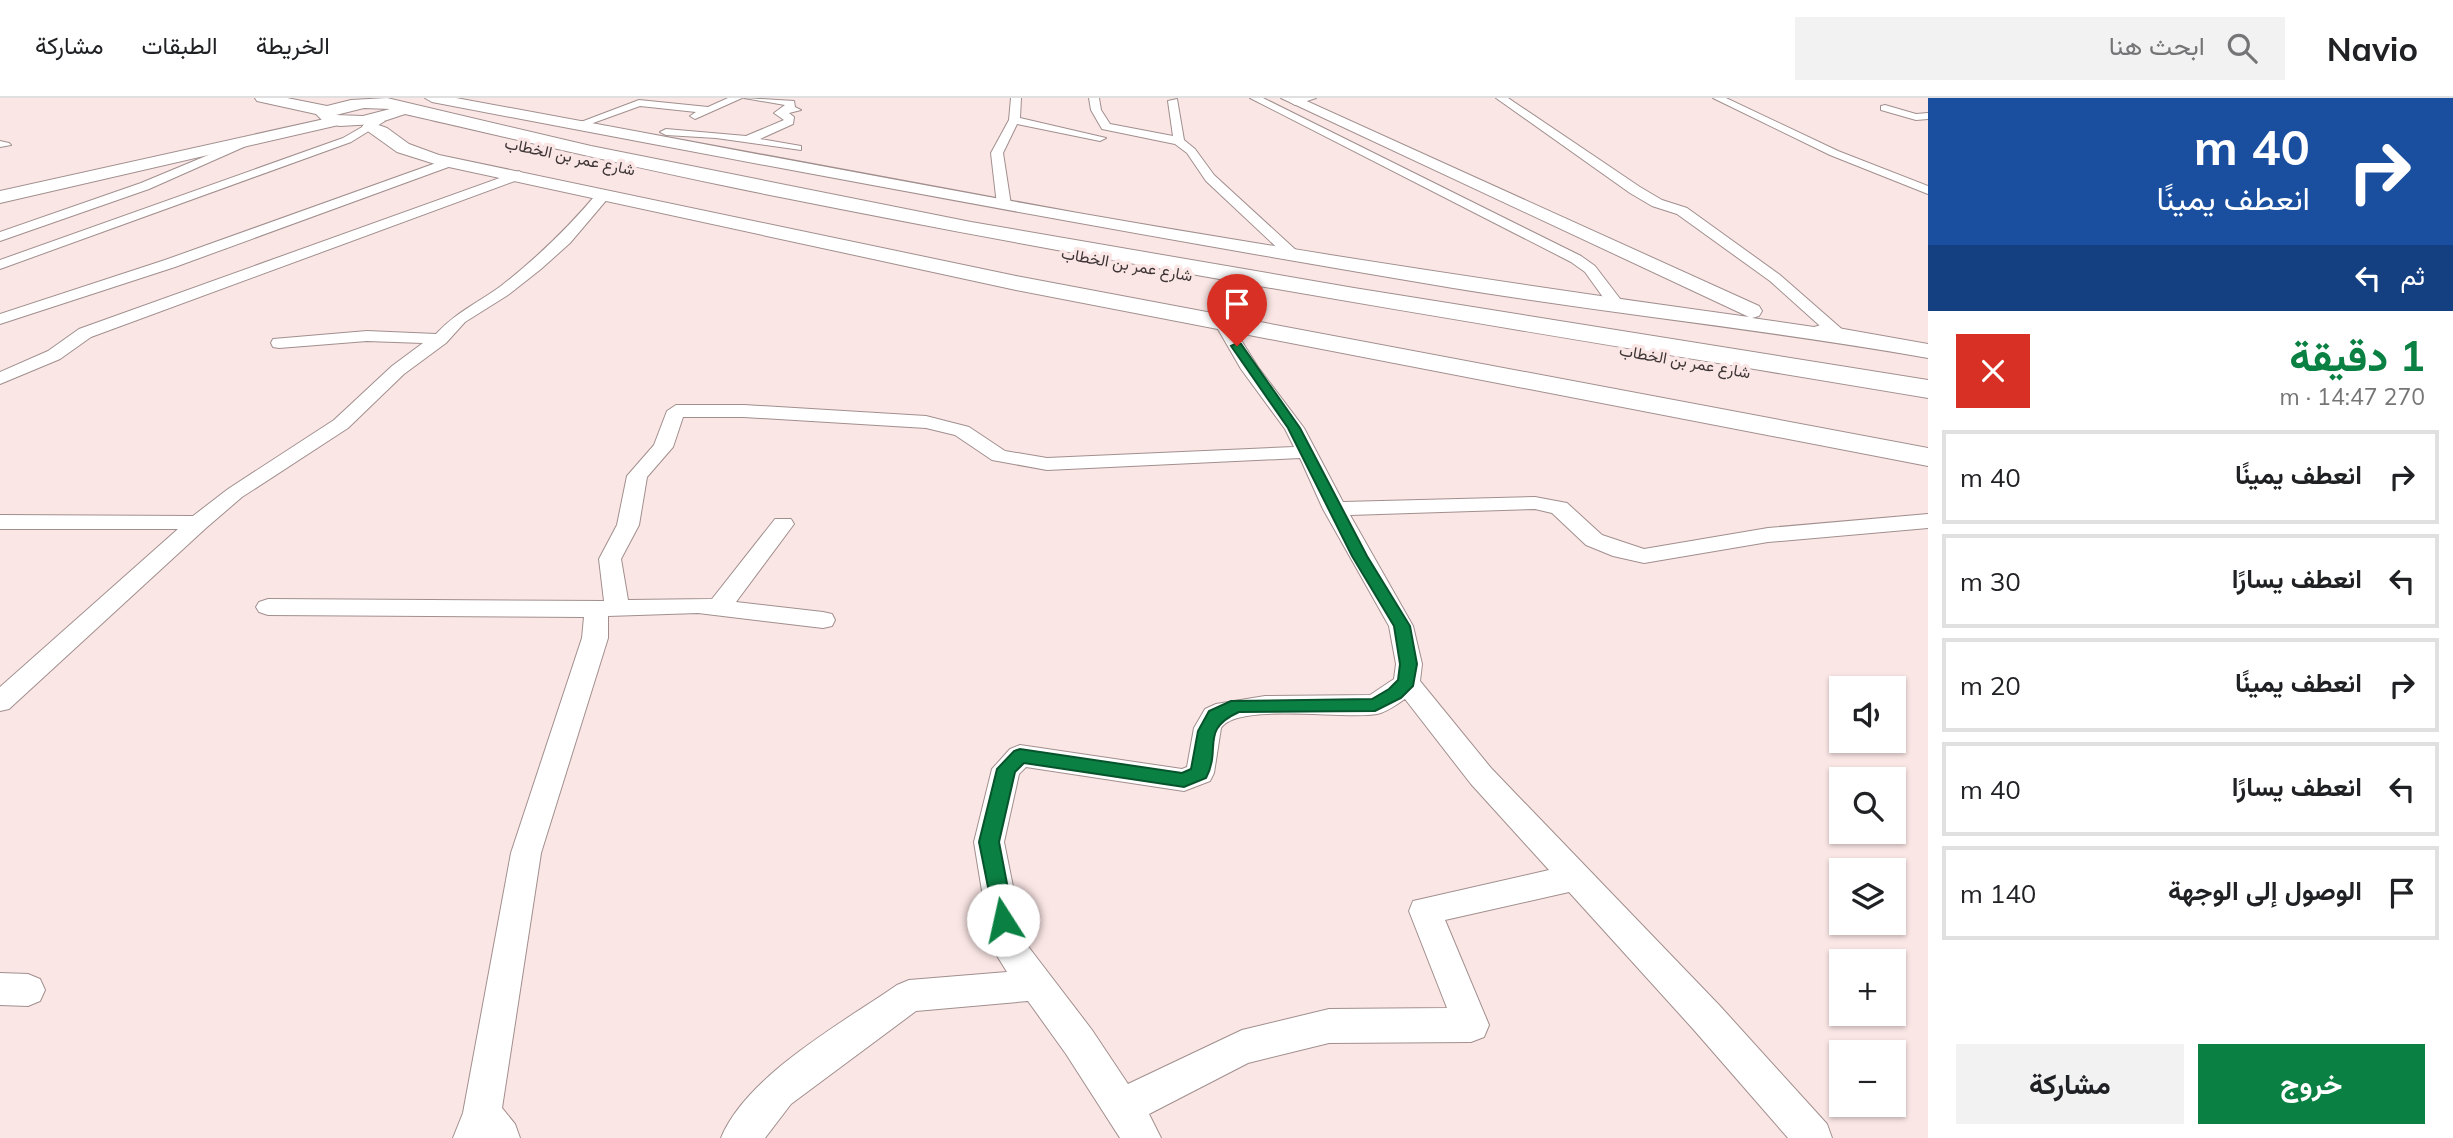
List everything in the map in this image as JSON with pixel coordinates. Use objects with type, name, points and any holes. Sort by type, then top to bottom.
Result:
[{"type":"main road","points":[[263,98],[329,112],[386,112]]},
{"type":"main road","points":[[329,112],[352,103],[386,112]]},
{"type":"main road","name":"شارع عمر بن الخطاب","points":[[386,112],[957,224],[1928,389]]},
{"type":"main road","name":"شارع عمر بن الخطاب","points":[[386,112],[493,140],[939,231],[1928,405]]},
{"type":"street","points":[[0,265],[347,139],[386,112],[432,98],[579,125],[661,135],[746,140],[797,148]]},
{"type":"street","points":[[661,135],[737,98]]},
{"type":"street","points":[[749,98],[790,103],[790,109]]},
{"type":"street","points":[[1004,205],[997,153],[1014,120],[1016,98]]},
{"type":"street","points":[[1094,98],[1106,127],[1179,141],[1191,152],[1210,178],[1293,255]]},
{"type":"street","points":[[1255,98],[1576,259],[1590,269],[1616,304]]},
{"type":"street","points":[[1500,98],[1634,190],[1657,203],[1682,211],[1774,278],[1844,338]]},
{"type":"street","points":[[1718,98],[1834,153],[1928,190]]},
{"type":"street","points":[[1298,99],[1741,308],[1844,338]]},
{"type":"street","points":[[1173,101],[1179,141]]},
{"type":"street","points":[[579,125],[639,103],[708,110]]},
{"type":"street","points":[[1885,108],[1916,117],[1928,116]]},
{"type":"street","points":[[746,140],[789,122],[789,117],[779,113],[790,109],[804,111]]},
{"type":"street","points":[[0,237],[145,186],[242,144],[329,112]]},
{"type":"street","points":[[0,190],[329,112]]},
{"type":"street","points":[[386,112],[381,131],[403,148],[450,162],[1002,281],[1928,457]]},
{"type":"street","points":[[1087,119],[1100,116]]},
{"type":"street","points":[[1014,120],[1100,138]]},
{"type":"street","points":[[1048,127],[1074,122]]},
{"type":"street","points":[[661,135],[1004,205],[1293,255],[1501,289],[1928,351]]},
{"type":"street","points":[[0,197],[242,144]]},
{"type":"street","points":[[0,320],[196,255],[450,162]]},
{"type":"street","points":[[0,379],[54,355],[85,333],[519,175]]},
{"type":"street","points":[[0,702],[198,523],[236,493],[341,424],[398,370],[440,339],[459,319],[503,292],[536,266],[565,240],[604,194]]},
{"type":"street","points":[[1142,1138],[1079,1042],[1008,946],[989,842],[1006,769],[1020,756],[1184,780],[1200,773],[1207,731],[1216,715],[1237,706],[1375,705],[1395,694],[1406,682],[1409,664],[1402,626],[1334,509],[1294,428],[1250,369],[1223,324]]},
{"type":"street","points":[[279,343],[367,336],[440,339]]},
{"type":"street","points":[[485,1130],[526,853],[606,609],[610,559],[628,525],[637,476],[663,447],[676,411],[744,411],[926,422],[962,431],[999,456],[1047,464],[1306,452]]},
{"type":"street","points":[[1334,509],[1535,503],[1559,508],[1594,540],[1621,551],[1644,556],[1768,535],[1928,521]]},
{"type":"street","points":[[0,522],[198,523]]},
{"type":"street","points":[[719,607],[783,524]]},
{"type":"street","points":[[268,607],[606,609],[698,605],[822,620]]},
{"type":"street","points":[[1406,682],[1481,776],[1707,1017],[1814,1138]]},
{"type":"street","points":[[1122,1107],[1242,1047],[1329,1026],[1471,1025],[1425,911],[1575,877]]},
{"type":"street","points":[[740,1138],[778,1091],[909,996],[1037,985]]},
{"type":"route","points":[[1003,920],[989,842],[1006,769],[1020,756],[1184,780],[1200,773],[1207,731],[1216,715],[1237,706],[1375,705],[1395,694],[1406,682],[1409,664],[1402,626],[1332,506],[1294,428],[1250,369],[1237,346]]}]
